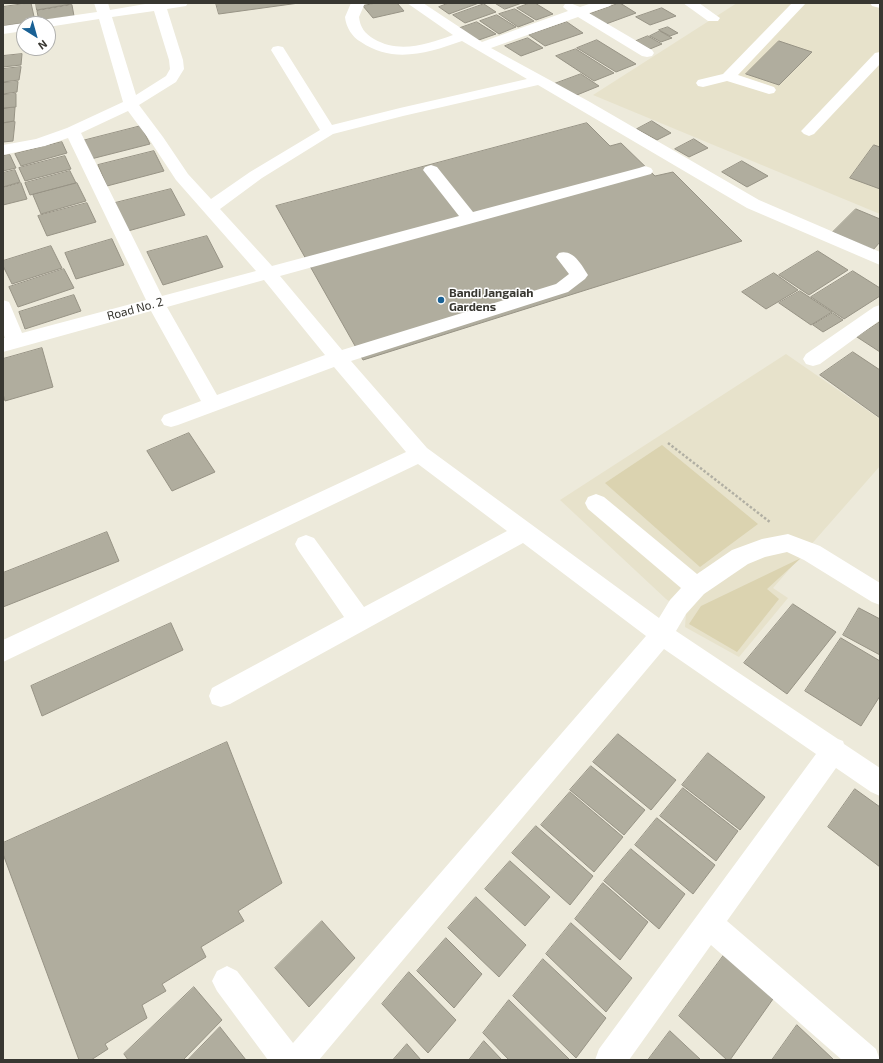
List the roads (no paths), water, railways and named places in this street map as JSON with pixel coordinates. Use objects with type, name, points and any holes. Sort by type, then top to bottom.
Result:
[{"type":"street","points":[[56,20],[102,8],[182,3]]},
{"type":"street","points":[[358,3],[352,12],[351,20],[359,35],[372,44],[385,49],[411,51],[427,49],[464,36]]},
{"type":"street","points":[[414,3],[480,47],[585,105],[752,204],[880,259]]},
{"type":"street","points":[[564,3],[647,53]]},
{"type":"street","points":[[480,47],[605,3]]},
{"type":"street","points":[[690,3],[714,18]]},
{"type":"street","points":[[728,77],[799,3]]},
{"type":"street","points":[[3,150],[40,143],[72,131],[130,104],[171,79],[177,69],[176,60],[158,5]]},
{"type":"street","points":[[102,8],[130,104],[158,140],[182,177],[268,272],[338,358],[420,454],[662,634],[880,782]]},
{"type":"street","points":[[3,30],[16,28]]},
{"type":"street","points":[[278,50],[328,131]]},
{"type":"street","points":[[809,131],[880,56]]},
{"type":"street","points":[[703,83],[728,77],[769,90]]},
{"type":"street","points":[[210,208],[256,175],[328,131],[400,112],[539,80]]},
{"type":"street","points":[[72,131],[156,303],[213,405]]},
{"type":"street","points":[[431,170],[469,218]]},
{"type":"street","name":"Road No. 2","points":[[9,344],[268,272],[645,171]]},
{"type":"street","points":[[171,420],[338,358],[562,288],[579,275],[565,257]]},
{"type":"street","points":[[3,306],[9,344]]},
{"type":"street","points":[[813,358],[880,311]]},
{"type":"street","points":[[3,651],[420,454]]},
{"type":"street","points":[[596,503],[696,587]]},
{"type":"street","points":[[221,696],[524,532]]},
{"type":"street","points":[[300,1060],[662,634],[678,607],[696,587],[740,557],[762,548],[788,543],[812,552],[880,595]]},
{"type":"street","points":[[306,544],[360,620]]},
{"type":"street","points":[[610,1060],[834,750]]},
{"type":"street","points":[[709,924],[865,1060]]},
{"type":"street","points":[[227,981],[287,1060]]},
{"type":"place","name":"Bandi Jangaiah Gardens","points":[[441,300]]}]
